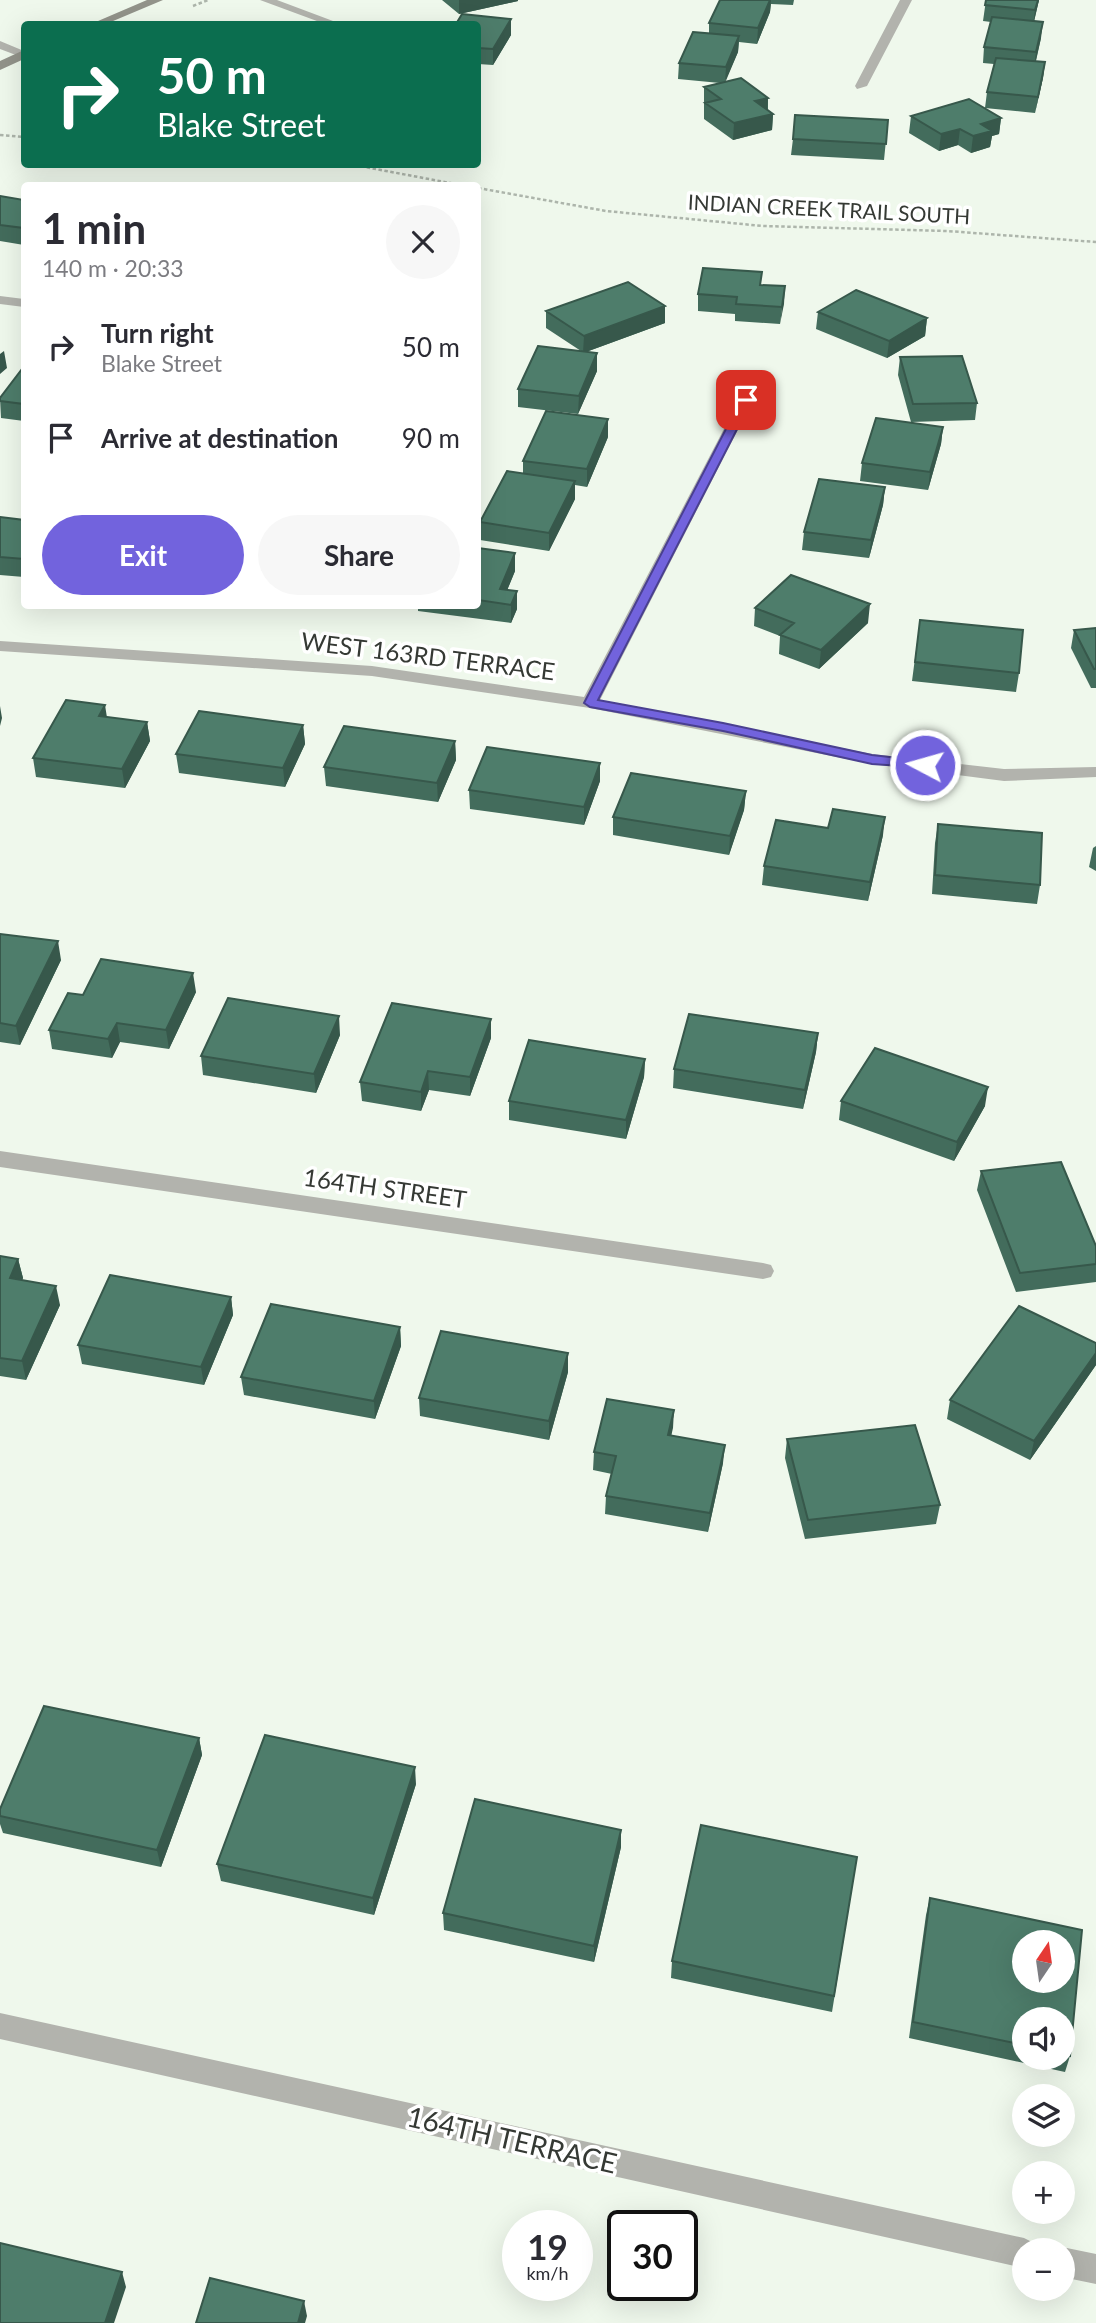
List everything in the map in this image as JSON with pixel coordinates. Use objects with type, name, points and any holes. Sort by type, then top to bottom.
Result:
[{"type":"street","points":[[104,21],[157,0]]},
{"type":"street","points":[[267,0],[326,21]]},
{"type":"street","points":[[861,86],[875,54],[906,0]]},
{"type":"street","points":[[0,45],[21,54]]},
{"type":"street","points":[[0,66],[21,56]]},
{"type":"street","points":[[0,300],[21,303]]},
{"type":"street","points":[[590,703],[746,400]]},
{"type":"street","name":"WEST 163RD TERRACE","points":[[0,646],[372,671],[590,703],[723,727],[872,760],[1004,775],[1096,772]]},
{"type":"street","name":"164TH STREET","points":[[0,1159],[763,1271]]},
{"type":"street","name":"164TH TERRACE","points":[[0,2026],[1012,2250]]},
{"type":"street","points":[[1075,2265],[1096,2269]]},
{"type":"path","points":[[0,135],[21,137]]},
{"type":"path","points":[[370,168],[445,182]]},
{"type":"path","name":"INDIAN CREEK TRAIL SOUTH","points":[[481,189],[606,211],[763,226],[947,231],[1096,242]]},
{"type":"building","points":[[720,0],[770,0],[758,28],[709,23]]},
{"type":"building","points":[[986,0],[1038,0],[1035,10],[985,5]]},
{"type":"building","points":[[462,14],[511,19],[493,49],[481,48],[481,21],[458,21]]},
{"type":"building","points":[[992,17],[1043,22],[1036,52],[984,47]]},
{"type":"building","points":[[693,32],[739,36],[726,67],[679,63]]},
{"type":"building","points":[[996,58],[1045,62],[1038,97],[987,92]]},
{"type":"building","points":[[741,78],[768,98],[755,101],[773,114],[734,123],[705,103],[721,99],[704,87]]},
{"type":"building","points":[[969,99],[1001,118],[981,124],[992,131],[973,136],[960,129],[941,134],[911,116]]},
{"type":"building","points":[[795,115],[888,120],[886,144],[793,139]]},
{"type":"building","points":[[0,196],[21,200],[21,228],[0,225]]},
{"type":"building","points":[[703,268],[762,272],[760,285],[785,286],[782,307],[736,304],[737,297],[698,294]]},
{"type":"building","points":[[628,282],[665,306],[584,336],[546,311]]},
{"type":"building","points":[[856,290],[927,318],[889,341],[818,312]]},
{"type":"building","points":[[538,346],[597,353],[579,396],[518,389]]},
{"type":"building","points":[[962,356],[977,403],[913,404],[900,357]]},
{"type":"building","points":[[21,370],[21,404],[0,401]]},
{"type":"building","points":[[546,411],[608,419],[587,469],[523,461]]},
{"type":"building","points":[[876,418],[943,427],[930,472],[862,463]]},
{"type":"building","points":[[507,471],[575,481],[549,533],[481,520]]},
{"type":"building","points":[[819,479],[885,487],[871,540],[804,532]]},
{"type":"building","points":[[0,517],[21,520],[21,559],[0,557]]},
{"type":"building","points":[[481,548],[515,553],[500,589],[517,591],[511,605],[481,600]]},
{"type":"building","points":[[791,575],[870,604],[821,650],[780,635],[794,623],[755,608]]},
{"type":"building","points":[[920,620],[1023,630],[1019,673],[915,662]]},
{"type":"building","points":[[1096,628],[1096,669],[1094,669],[1074,630]]},
{"type":"building","points":[[66,700],[105,705],[99,716],[147,722],[122,769],[33,758]]},
{"type":"building","points":[[199,711],[303,725],[283,768],[176,754]]},
{"type":"building","points":[[344,726],[455,741],[437,783],[324,767]]},
{"type":"building","points":[[487,747],[600,763],[584,807],[469,790]]},
{"type":"building","points":[[631,773],[746,791],[730,836],[613,817]]},
{"type":"building","points":[[833,809],[885,817],[870,882],[764,866],[776,820],[828,828]]},
{"type":"building","points":[[938,824],[1042,833],[1040,885],[935,875]]},
{"type":"building","points":[[0,934],[58,941],[16,1026],[0,1023]]},
{"type":"building","points":[[101,959],[193,973],[166,1030],[117,1023],[108,1039],[49,1030],[68,993],[83,995]]},
{"type":"building","points":[[228,998],[339,1016],[314,1074],[201,1056]]},
{"type":"building","points":[[392,1003],[491,1019],[470,1077],[428,1071],[421,1092],[360,1082]]},
{"type":"building","points":[[689,1014],[818,1033],[805,1090],[674,1069]]},
{"type":"building","points":[[529,1040],[645,1059],[626,1120],[509,1101]]},
{"type":"building","points":[[875,1048],[988,1087],[957,1142],[841,1101]]},
{"type":"building","points":[[1061,1162],[1096,1246],[1096,1264],[1020,1273],[981,1171]]},
{"type":"building","points":[[0,1256],[18,1259],[10,1278],[56,1286],[22,1361],[0,1358]]},
{"type":"building","points":[[110,1275],[231,1297],[201,1367],[78,1345]]},
{"type":"building","points":[[271,1304],[400,1327],[374,1401],[241,1377]]},
{"type":"building","points":[[1019,1306],[1096,1343],[1096,1353],[1034,1441],[950,1400]]},
{"type":"building","points":[[441,1331],[568,1353],[549,1421],[419,1398]]},
{"type":"building","points":[[607,1399],[674,1410],[668,1435],[725,1445],[710,1513],[606,1496],[616,1456],[594,1452]]},
{"type":"building","points":[[915,1425],[940,1505],[808,1520],[787,1439]]},
{"type":"building","points":[[44,1706],[199,1738],[157,1850],[0,1816],[0,1809]]},
{"type":"building","points":[[265,1735],[415,1767],[373,1898],[217,1864]]},
{"type":"building","points":[[475,1799],[621,1830],[594,1946],[443,1913]]},
{"type":"building","points":[[701,1825],[857,1857],[834,1996],[672,1961]]},
{"type":"building","points":[[930,1898],[1082,1930],[1075,2007],[1012,2007],[1012,2043],[913,2022]]},
{"type":"building","points":[[0,2243],[122,2272],[105,2323],[0,2323]]},
{"type":"building","points":[[210,2278],[304,2301],[298,2323],[196,2323]]},
{"type":"route","points":[[746,400],[590,703],[723,727],[872,760],[925,765]]}]
